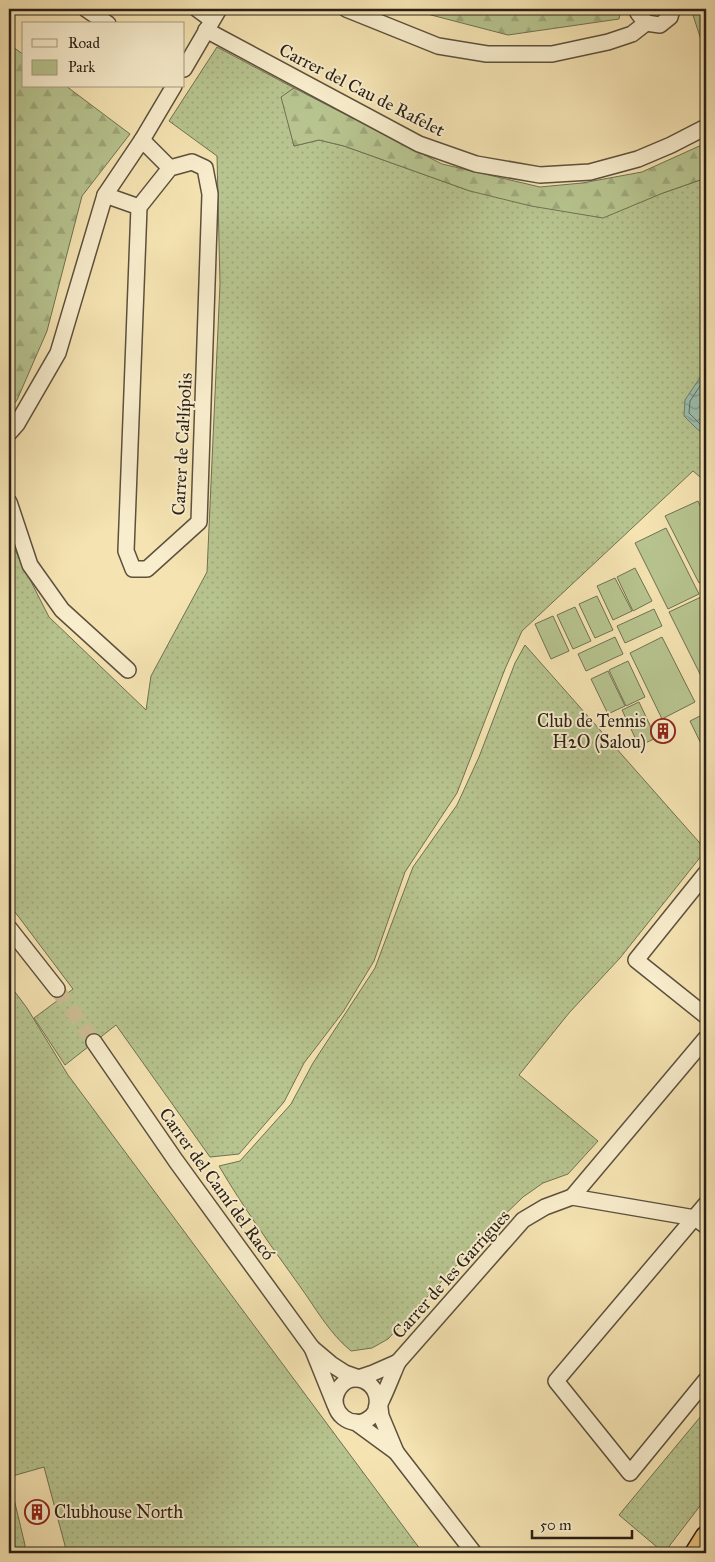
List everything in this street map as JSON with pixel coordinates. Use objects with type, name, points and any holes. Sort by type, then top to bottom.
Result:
[{"type":"street","points":[[86,9],[105,22]]},
{"type":"street","name":"Carrer del Cau de Rafelet","points":[[197,9],[419,144],[476,164],[540,175],[590,172],[638,159],[706,127]]},
{"type":"street","points":[[346,9],[438,46],[487,54],[552,54],[608,42],[632,34],[646,24],[660,25],[670,17],[672,9]]},
{"type":"street","points":[[638,9],[638,13],[646,24]]},
{"type":"street","points":[[185,67],[213,20]]},
{"type":"street","points":[[9,433],[17,424],[58,354],[105,195],[142,140],[173,88]]},
{"type":"street","points":[[105,195],[139,207],[170,168],[142,140]]},
{"type":"street","name":"Carrer de Cal·lípolis","points":[[139,207],[126,551],[133,569],[146,569],[200,522],[210,194],[205,168],[192,162],[170,168]]},
{"type":"street","points":[[9,502],[30,565],[62,610],[128,670]]},
{"type":"street","points":[[706,873],[636,960],[706,1016]]},
{"type":"street","points":[[9,928],[57,989]]},
{"type":"street","points":[[701,1222],[572,1197],[706,1038]]},
{"type":"street","name":"Carrer del Camí del Racó","points":[[94,1042],[176,1161],[312,1348],[331,1364],[359,1379]]},
{"type":"street","name":"Carrer de les Garrigues","points":[[378,1402],[398,1362],[523,1220],[545,1207],[572,1197]]},
{"type":"street","points":[[706,1204],[701,1222],[556,1381],[630,1473],[706,1380]]},
{"type":"street","name":"Carrer del Camí del Racó","points":[[312,1348],[335,1405]]},
{"type":"street","name":"Carrer de les Garrigues","points":[[359,1379],[398,1362]]},
{"type":"street","points":[[396,1452],[382,1416],[375,1389],[359,1379],[348,1381],[342,1385],[335,1398],[338,1412],[342,1417],[355,1422],[396,1452],[474,1553]]},
{"type":"street","points":[[355,1422],[368,1419],[378,1402]]},
{"type":"green space","points":[[408,9],[621,9],[619,19],[508,35]]},
{"type":"green space","points":[[691,9],[706,9],[706,57],[705,52]]},
{"type":"green space","points":[[9,44],[22,54],[22,88],[69,88],[130,134],[82,196],[47,331],[17,400],[9,410]]},
{"type":"green space","points":[[217,47],[294,88],[282,97],[294,146],[319,140],[344,146],[470,191],[663,193],[706,178],[706,482],[693,471],[522,631],[505,669],[457,793],[405,872],[374,961],[343,1012],[304,1063],[284,1102],[239,1154],[210,1157],[116,1025],[65,1065],[34,1018],[73,989],[9,904],[9,533],[13,546],[49,617],[146,710],[151,676],[207,572],[220,284],[217,156],[169,121]]},
{"type":"green space","points":[[294,88],[442,164],[540,187],[582,183],[642,172],[706,143],[706,178],[663,193],[603,218],[531,206],[470,191],[344,146],[319,140],[294,146],[281,97]]},
{"type":"green space","points":[[698,501],[706,518],[706,579],[699,583],[665,516]]},
{"type":"green space","points":[[666,528],[699,594],[668,609],[635,543]]},
{"type":"green space","points":[[635,568],[652,601],[633,611],[617,577]]},
{"type":"green space","points":[[615,578],[632,611],[613,620],[597,586]]},
{"type":"green space","points":[[597,596],[613,630],[595,638],[579,604]]},
{"type":"green space","points":[[701,597],[706,607],[706,676],[702,678],[669,612]]},
{"type":"green space","points":[[575,607],[591,641],[573,649],[557,615]]},
{"type":"green space","points":[[654,609],[662,626],[625,643],[617,626]]},
{"type":"green space","points":[[553,616],[569,651],[551,659],[535,624]]},
{"type":"green space","points":[[615,637],[623,654],[586,671],[578,654]]},
{"type":"green space","points":[[662,637],[695,702],[662,719],[630,653]]},
{"type":"green space","points":[[525,645],[706,850],[620,958],[569,1013],[519,1075],[598,1141],[568,1174],[543,1183],[523,1197],[496,1223],[388,1339],[372,1348],[351,1351],[323,1320],[219,1166],[240,1161],[291,1104],[313,1063],[375,968],[413,867],[457,805],[479,757],[515,663]]},
{"type":"green space","points":[[628,661],[645,697],[626,706],[609,670]]},
{"type":"green space","points":[[608,671],[625,706],[608,714],[591,679]]},
{"type":"green space","points":[[639,702],[656,738],[639,746],[622,710]]},
{"type":"green space","points":[[706,713],[706,754],[690,721]]},
{"type":"green space","points":[[9,984],[27,1008],[68,1075],[423,1553],[67,1553],[44,1467],[9,1477]]},
{"type":"green space","points":[[706,1410],[706,1498],[664,1553],[619,1515]]},
{"type":"green space","points":[[9,1478],[25,1545],[24,1553],[9,1553]]},
{"type":"water","points":[[706,363],[706,436],[684,416],[685,400],[701,376]]},
{"type":"tunnel","points":[[57,989],[94,1042]]},
{"type":"place","name":"Club de Tennis H2O (Salou)","points":[[663,731]]},
{"type":"place","name":"Clubhouse North","points":[[37,1512]]}]
